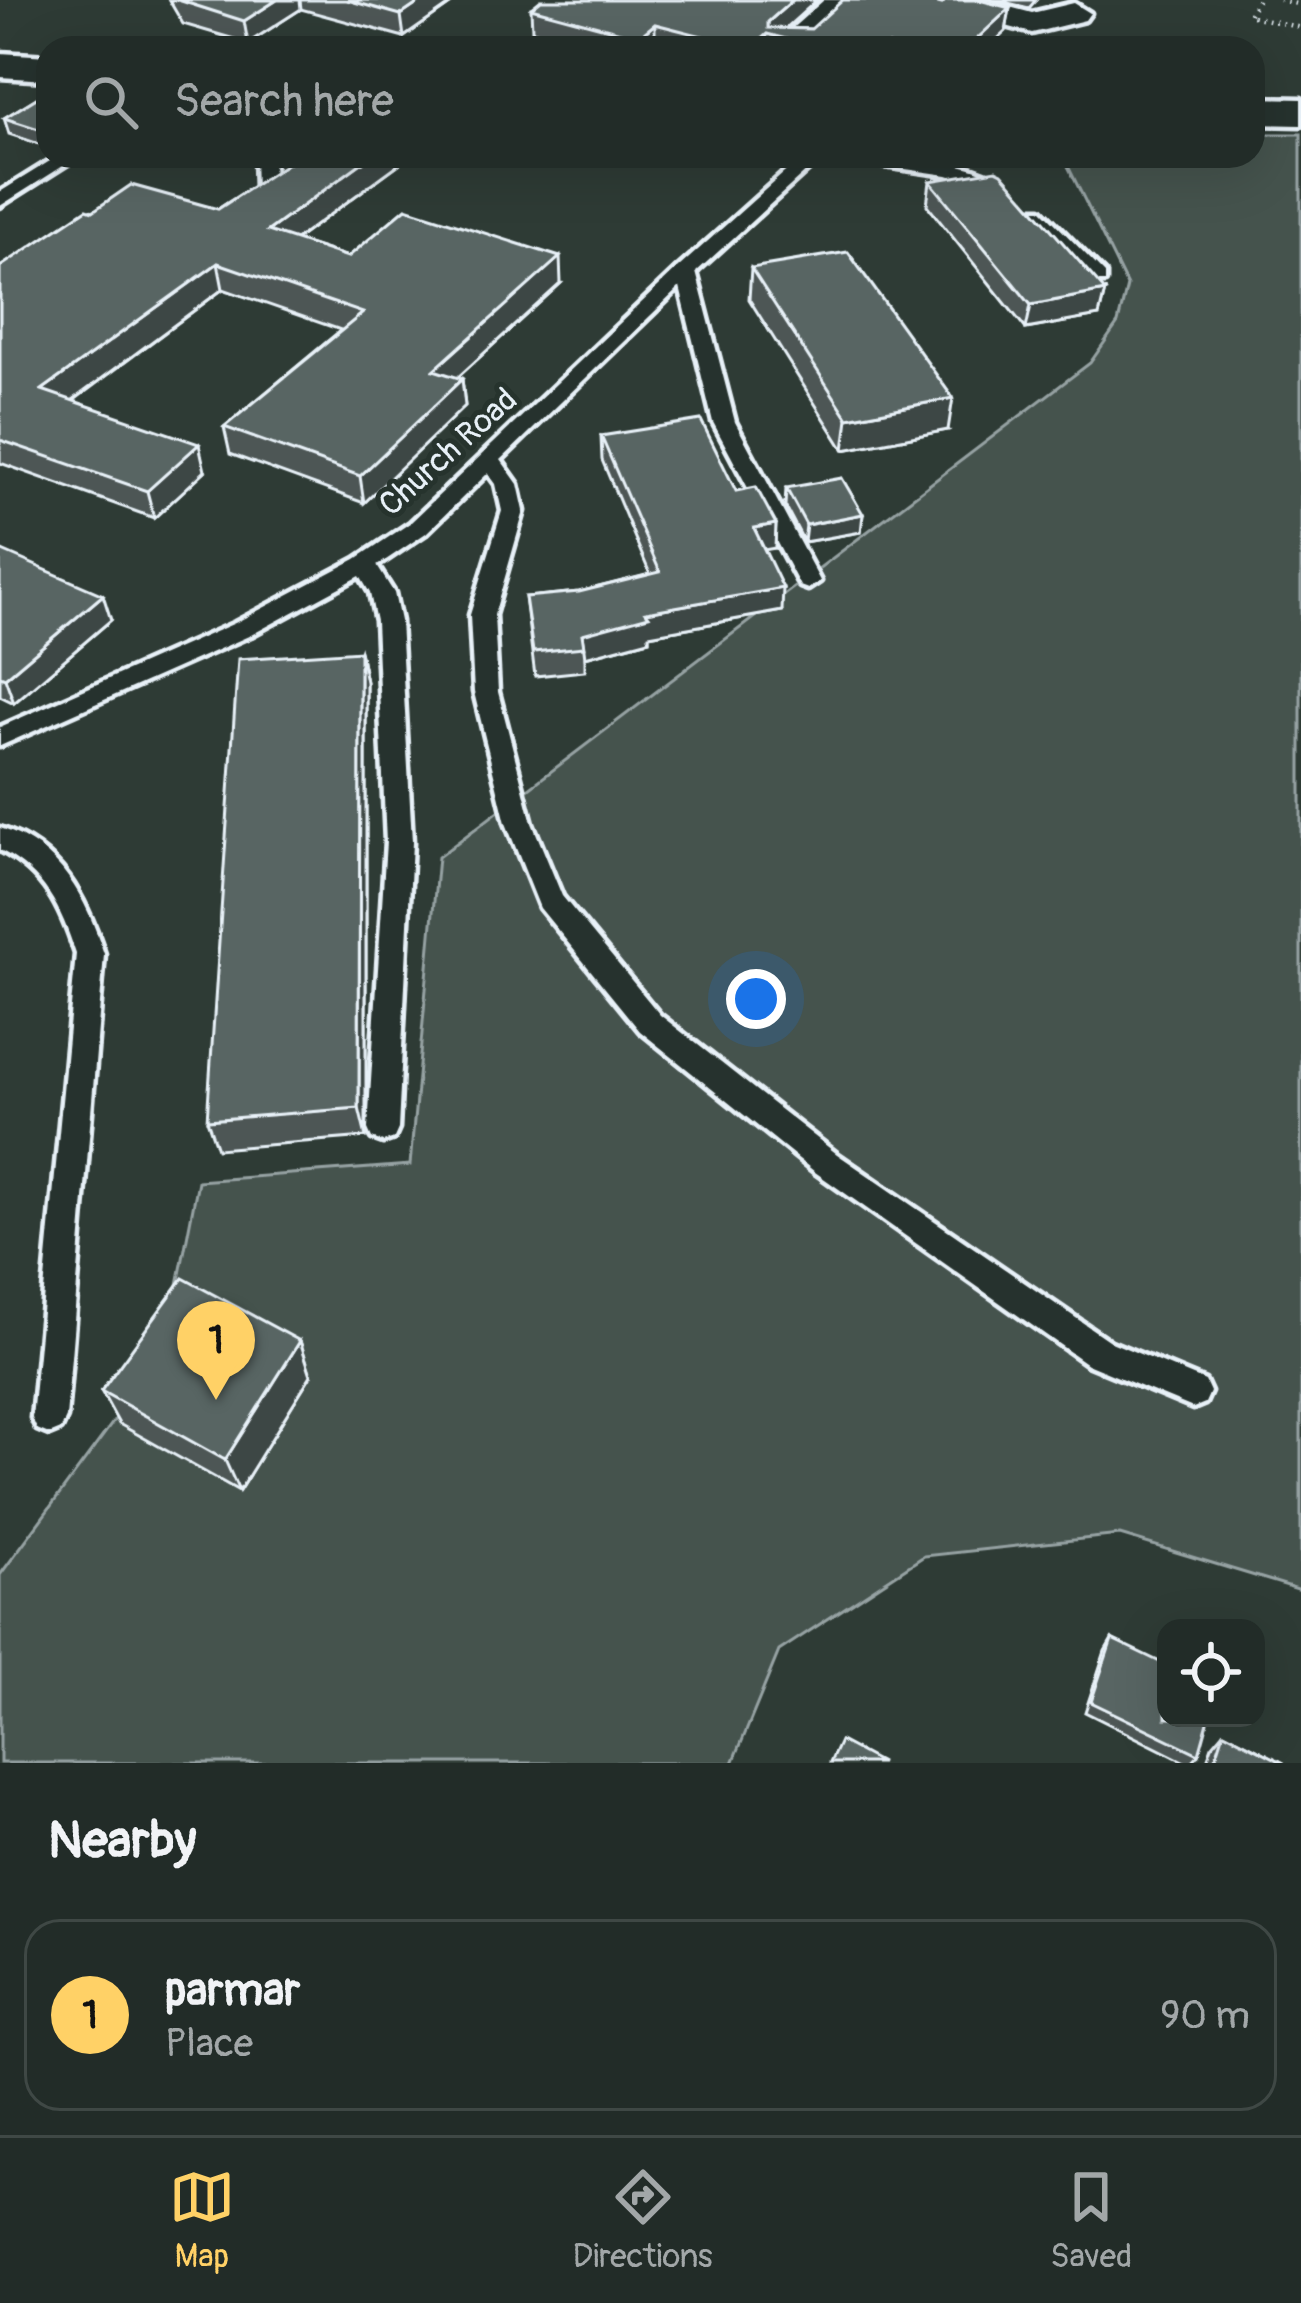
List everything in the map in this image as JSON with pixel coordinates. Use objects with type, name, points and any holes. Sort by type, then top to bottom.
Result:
[{"type":"main road","points":[[0,65],[36,67]]},
{"type":"main road","points":[[1265,111],[1301,112]]},
{"type":"street","points":[[800,36],[843,0]]},
{"type":"street","points":[[946,0],[1032,22],[1074,13]]},
{"type":"lane","points":[[0,200],[51,168]]},
{"type":"lane","points":[[230,216],[252,204],[265,189],[264,168]]},
{"type":"lane","name":"Church Road","points":[[0,737],[243,629],[364,564],[418,528],[801,168]]},
{"type":"lane","points":[[924,168],[986,178],[1015,193],[1098,278]]},
{"type":"lane","points":[[686,271],[724,422],[808,581]]},
{"type":"lane","points":[[489,459],[507,484],[513,511],[482,615],[486,692],[519,823],[550,901],[650,1024],[826,1163],[1099,1353],[1192,1392]]},
{"type":"lane","points":[[364,564],[382,592],[388,621],[399,842],[383,1129]]},
{"type":"lane","points":[[0,838],[37,856],[72,893],[90,954],[49,1418]]},
{"type":"path","points":[[1258,0],[1248,15],[1301,28]]},
{"type":"path","points":[[1279,0],[1301,5]]},
{"type":"shaded area","points":[[1265,134],[1301,134],[1301,1590],[1120,1535],[924,1556],[779,1651],[733,1763],[0,1763],[0,1575],[165,1352],[198,1181],[410,1165],[438,857],[1090,363],[1118,323],[1127,286],[1069,168],[1265,168]]},
{"type":"building","points":[[178,0],[277,0],[244,21]]},
{"type":"building","points":[[347,0],[423,0],[401,15]]},
{"type":"building","points":[[541,0],[793,0],[768,22],[768,28],[811,29],[843,0],[942,4],[979,0],[1010,8],[980,36],[702,36],[655,24],[635,36],[531,8]]},
{"type":"building","points":[[36,98],[36,128],[4,118]]},
{"type":"building","points":[[281,168],[355,168],[268,231],[348,257],[406,208],[560,257],[434,370],[462,379],[360,476],[224,427],[363,313],[218,263],[42,390],[199,444],[147,491],[0,440],[0,267],[131,185],[218,209]]},
{"type":"building","points":[[996,170],[1105,291],[1031,305],[930,181]]},
{"type":"building","points":[[848,252],[953,398],[848,418],[751,268]]},
{"type":"building","points":[[701,420],[736,491],[756,487],[776,524],[754,528],[783,588],[646,612],[649,616],[582,634],[584,647],[533,652],[525,597],[579,592],[660,572],[601,436]]},
{"type":"building","points":[[842,478],[863,514],[806,525],[786,488]]},
{"type":"building","points":[[0,550],[103,595],[5,678],[0,676]]},
{"type":"building","points":[[360,651],[359,1108],[207,1120],[238,659]]},
{"type":"building","points":[[183,1278],[300,1341],[225,1460],[101,1391]]},
{"type":"building","points":[[1112,1639],[1157,1661],[1157,1727],[1206,1727],[1199,1754],[1091,1702]]},
{"type":"building","points":[[1224,1732],[1284,1763],[1214,1763]]},
{"type":"building","points":[[840,1741],[881,1763],[830,1763]]},
{"type":"place","name":"parmar","points":[[216,1400]]}]
